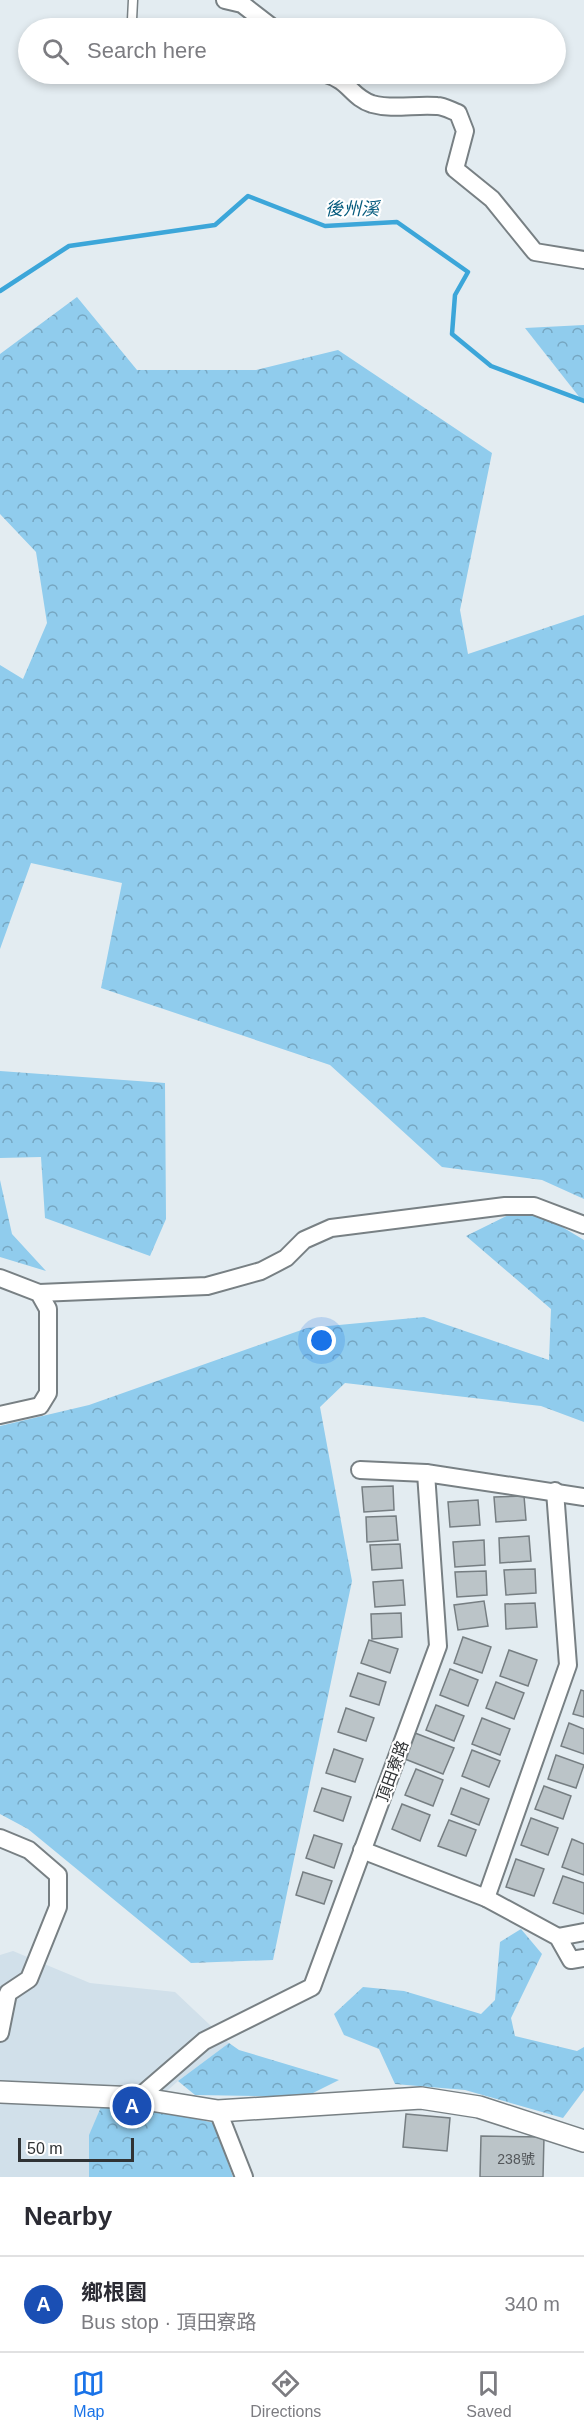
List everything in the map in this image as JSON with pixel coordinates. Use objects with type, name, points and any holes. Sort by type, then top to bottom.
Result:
[{"type":"street","points":[[225,0],[242,4],[260,18]]},
{"type":"street","points":[[346,84],[360,99],[373,104],[401,108],[438,106],[459,113],[465,131],[454,169],[492,199],[534,252],[584,260]]},
{"type":"street","points":[[0,1278],[39,1293],[207,1286],[261,1272],[286,1258],[304,1240],[331,1228],[505,1206],[534,1206],[584,1225]]},
{"type":"street","points":[[0,1415],[40,1406],[48,1393],[48,1309],[39,1293]]},
{"type":"street","points":[[360,1470],[426,1473],[584,1497]]},
{"type":"street","name":"頂田寮路","points":[[138,2098],[204,2042],[312,1987],[438,1646],[426,1473]]},
{"type":"street","points":[[486,1898],[568,1665],[555,1491]]},
{"type":"street","points":[[0,1838],[30,1850],[58,1875],[58,1907],[30,1979],[8,1993],[0,2033]]},
{"type":"street","points":[[362,1850],[486,1898],[558,1938],[571,1960],[584,1958]]},
{"type":"street","points":[[558,1938],[584,1932]]},
{"type":"street","points":[[0,2092],[138,2098],[218,2111],[421,2098],[479,2107],[584,2141]]},
{"type":"street","points":[[218,2111],[244,2177]]},
{"type":"lane","points":[[132,18],[133,0]]},
{"type":"shaded area","points":[[13,1951],[90,1983],[175,1992],[229,2043],[178,2081],[148,2108],[89,2135],[89,2177],[0,2177],[0,1955]]},
{"type":"green space","points":[[77,297],[137,370],[256,370],[338,350],[492,453],[460,610],[468,654],[584,615],[584,1199],[542,1180],[442,1167],[330,1065],[101,988],[122,883],[31,863],[0,949],[0,665],[23,679],[47,623],[36,552],[0,514],[0,354]]},
{"type":"green space","points":[[584,325],[584,403],[525,328]]},
{"type":"green space","points":[[0,1071],[165,1083],[166,1219],[150,1256],[45,1218],[41,1157],[0,1158]]},
{"type":"green space","points":[[0,1180],[12,1234],[46,1271],[0,1257]]},
{"type":"green space","points":[[527,1206],[584,1240],[584,1422],[541,1406],[345,1383],[320,1407],[352,1581],[273,1960],[191,1963],[28,1829],[0,1814],[0,1426],[89,1405],[307,1328],[424,1317],[549,1360],[551,1309],[466,1236]]},
{"type":"green space","points":[[521,1929],[542,1954],[511,2018],[515,2036],[577,2051],[584,2047],[584,2090],[563,2118],[465,2090],[395,2084],[379,2049],[344,2035],[334,2014],[363,1987],[404,1991],[481,2014],[495,2000],[500,1942]]},
{"type":"green space","points":[[229,2043],[239,2050],[339,2080],[305,2097],[195,2095],[178,2081]]},
{"type":"green space","points":[[101,2107],[148,2108],[214,2123],[233,2177],[89,2177],[89,2135]]},
{"type":"building","points":[[393,1486],[394,1510],[364,1512],[362,1487]]},
{"type":"building","points":[[524,1496],[526,1520],[496,1522],[494,1497]]},
{"type":"building","points":[[478,1500],[480,1525],[450,1527],[448,1502]]},
{"type":"building","points":[[396,1516],[398,1540],[367,1542],[366,1517]]},
{"type":"building","points":[[529,1536],[531,1561],[500,1563],[499,1538]]},
{"type":"building","points":[[484,1540],[485,1565],[455,1567],[453,1542]]},
{"type":"building","points":[[400,1544],[402,1568],[372,1570],[370,1545]]},
{"type":"building","points":[[535,1569],[536,1593],[506,1595],[504,1570]]},
{"type":"building","points":[[486,1571],[487,1595],[457,1597],[455,1572]]},
{"type":"building","points":[[403,1580],[405,1605],[375,1607],[373,1582]]},
{"type":"building","points":[[484,1601],[488,1626],[458,1630],[454,1605]]},
{"type":"building","points":[[535,1603],[537,1627],[506,1629],[505,1604]]},
{"type":"building","points":[[401,1613],[402,1637],[372,1639],[371,1614]]},
{"type":"building","points":[[463,1637],[491,1647],[482,1673],[454,1663]]},
{"type":"building","points":[[369,1640],[398,1649],[390,1673],[361,1663]]},
{"type":"building","points":[[509,1650],[537,1660],[528,1686],[500,1676]]},
{"type":"building","points":[[450,1669],[478,1680],[468,1706],[440,1695]]},
{"type":"building","points":[[358,1673],[386,1682],[379,1705],[350,1696]]},
{"type":"building","points":[[496,1682],[524,1693],[514,1719],[486,1708]]},
{"type":"building","points":[[581,1690],[584,1691],[584,1717],[573,1714]]},
{"type":"building","points":[[436,1705],[464,1716],[454,1741],[426,1730]]},
{"type":"building","points":[[346,1708],[374,1718],[366,1741],[338,1732]]},
{"type":"building","points":[[482,1718],[510,1729],[500,1755],[472,1744]]},
{"type":"building","points":[[569,1723],[584,1729],[584,1754],[561,1746]]},
{"type":"building","points":[[415,1733],[454,1748],[443,1774],[405,1759]]},
{"type":"building","points":[[334,1749],[363,1759],[355,1782],[326,1773]]},
{"type":"building","points":[[472,1750],[500,1761],[489,1787],[462,1776]]},
{"type":"building","points":[[556,1755],[584,1765],[576,1788],[548,1779]]},
{"type":"building","points":[[416,1769],[443,1780],[433,1806],[405,1795]]},
{"type":"building","points":[[544,1786],[571,1796],[563,1819],[535,1809]]},
{"type":"building","points":[[322,1788],[351,1797],[343,1821],[314,1811]]},
{"type":"building","points":[[461,1788],[489,1799],[479,1825],[451,1814]]},
{"type":"building","points":[[402,1804],[430,1815],[420,1841],[392,1829]]},
{"type":"building","points":[[531,1818],[558,1828],[548,1855],[521,1845]]},
{"type":"building","points":[[449,1820],[476,1830],[466,1856],[438,1846]]},
{"type":"building","points":[[314,1835],[342,1844],[334,1868],[306,1858]]},
{"type":"building","points":[[572,1839],[584,1844],[584,1875],[562,1867]]},
{"type":"building","points":[[516,1859],[544,1869],[534,1896],[506,1887]]},
{"type":"building","points":[[303,1872],[332,1881],[324,1904],[296,1895]]},
{"type":"building","points":[[563,1876],[584,1883],[584,1914],[553,1903]]},
{"type":"building","points":[[406,2114],[450,2118],[447,2151],[403,2147]]},
{"type":"building","points":[[481,2136],[544,2137],[543,2177],[480,2177]]},
{"type":"waterway","name":"後州溪","points":[[0,291],[69,246],[215,225],[248,196],[325,226],[397,222],[468,272],[455,295],[452,334],[491,366],[584,401]]},
{"type":"place","name":"鄉根園","points":[[132,2106]]}]
